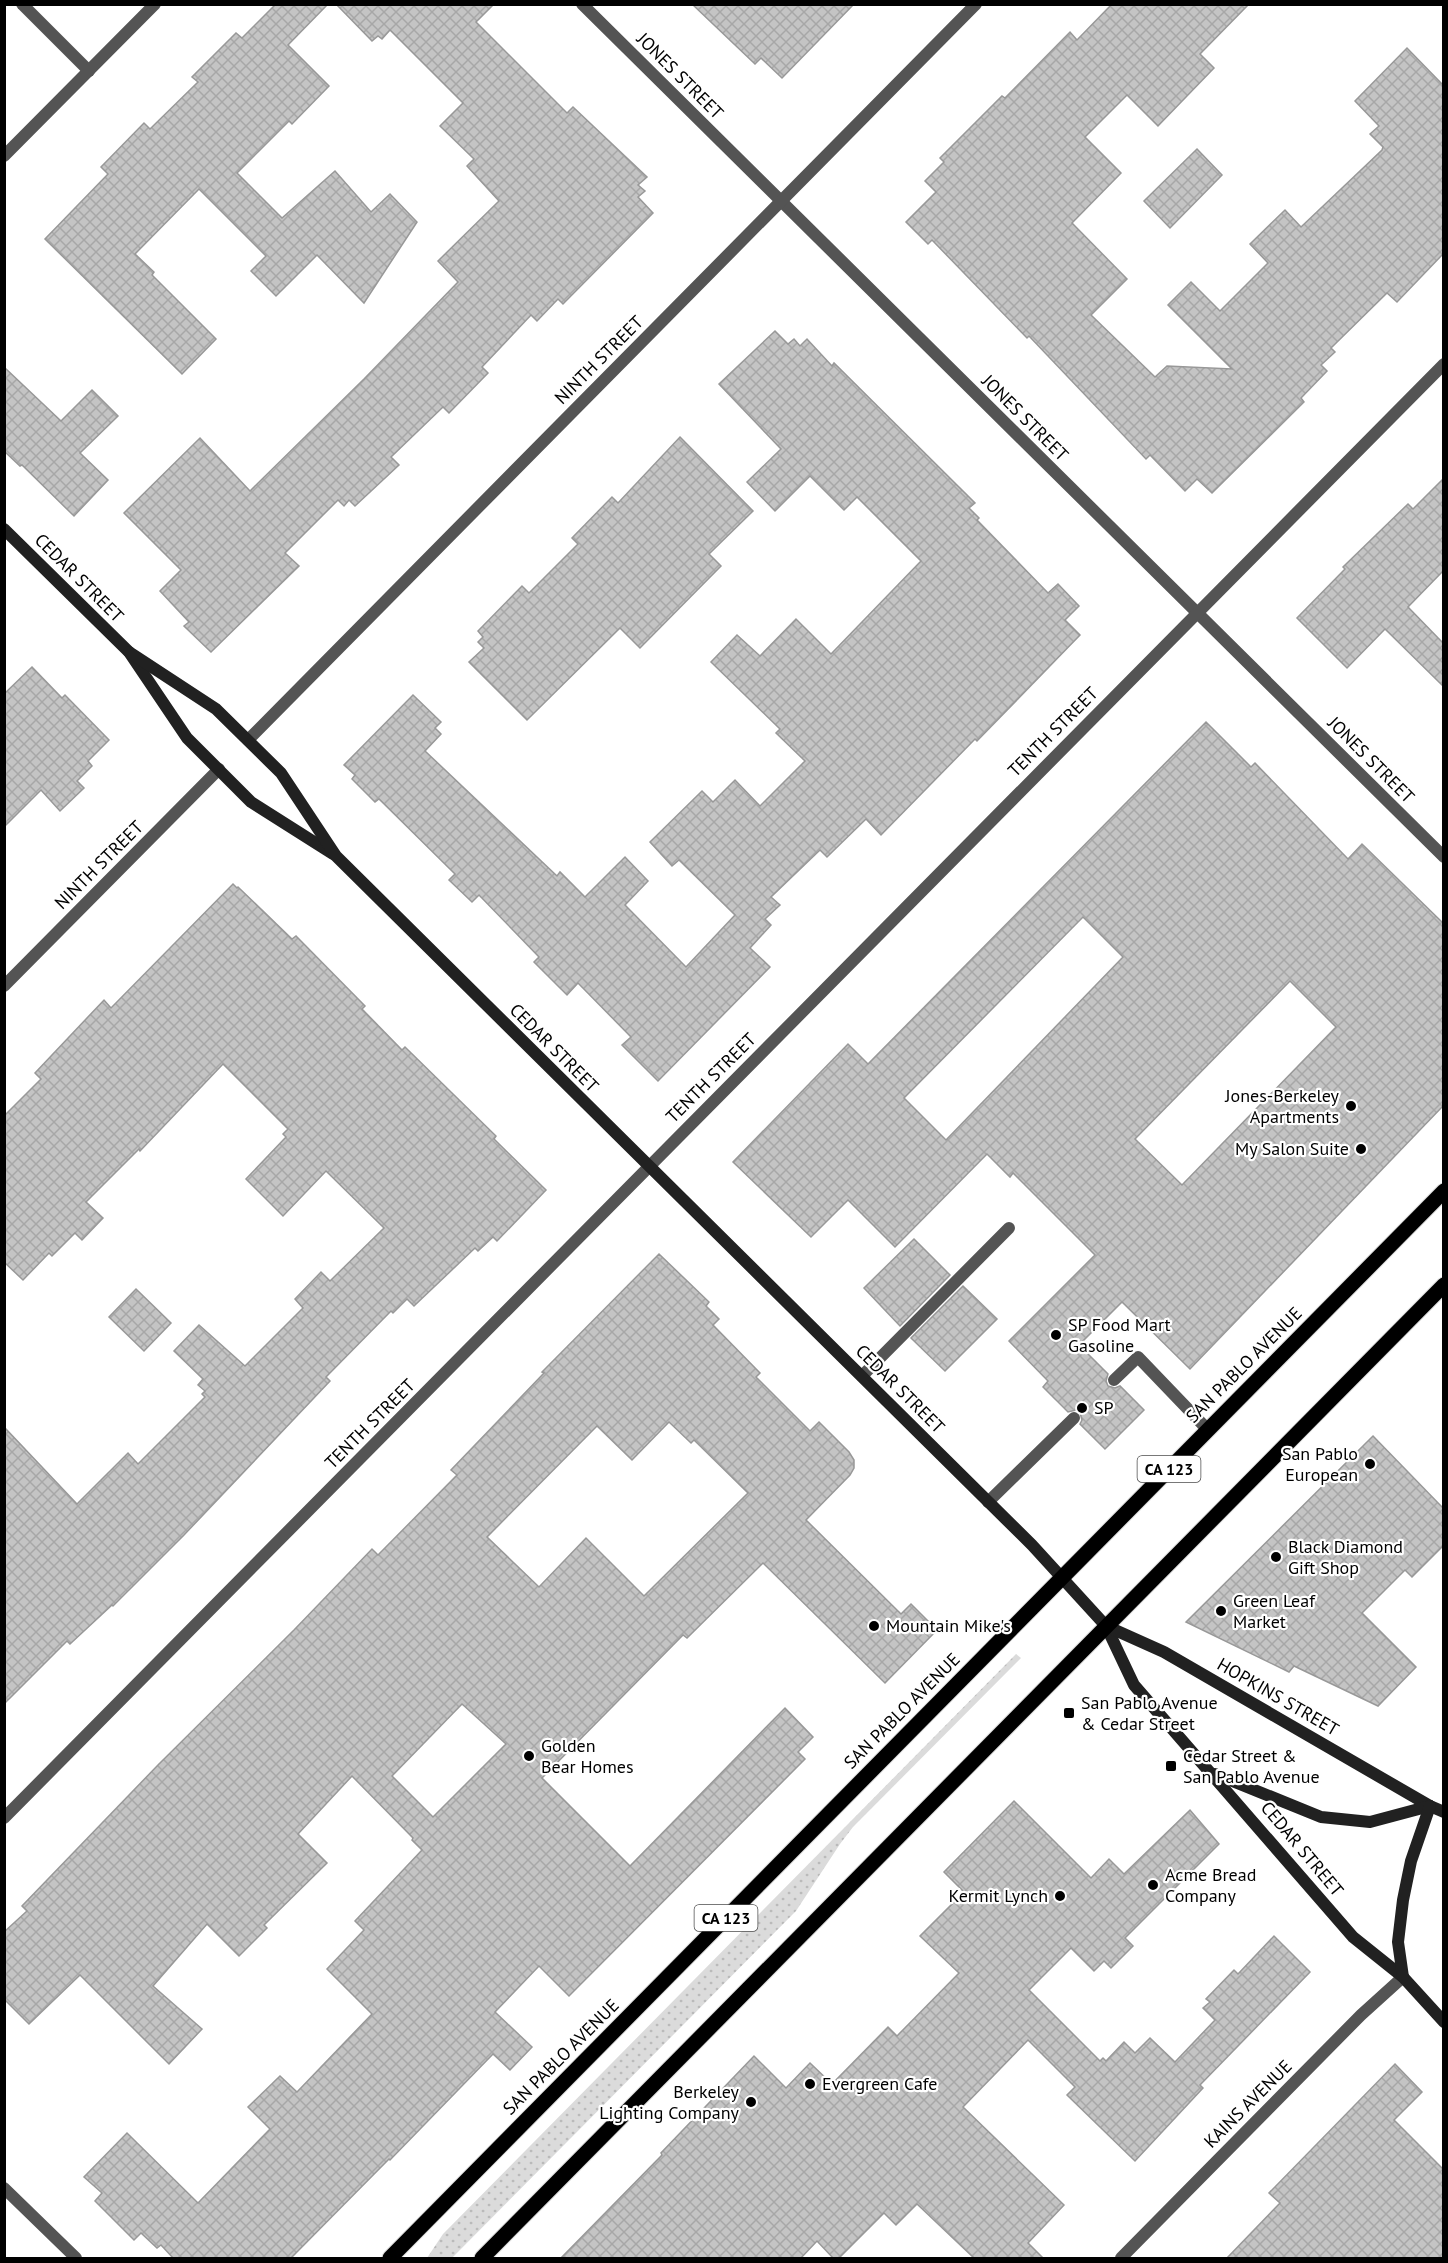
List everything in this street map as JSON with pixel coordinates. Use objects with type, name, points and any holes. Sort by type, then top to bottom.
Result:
[{"type":"main road","name":"SAN PABLO AVENUE","points":[[390,2259],[1443,1191]]},
{"type":"main road","points":[[482,2259],[1443,1285]]},
{"type":"street","points":[[22,4],[89,71]]},
{"type":"street","points":[[4,156],[155,4]]},
{"type":"street","name":"JONES STREET","points":[[582,4],[1443,857]]},
{"type":"street","name":"NINTH STREET","points":[[248,740],[976,4]]},
{"type":"street","name":"TENTH STREET","points":[[4,1818],[1443,363]]},
{"type":"street","name":"CEDAR STREET","points":[[4,529],[129,652],[216,709],[248,740],[281,773],[336,856],[862,1376],[1062,1578],[1106,1626],[1134,1685],[1212,1772],[1353,1937],[1403,1977],[1443,2022]]},
{"type":"street","name":"CEDAR STREET","points":[[129,652],[187,738],[251,802],[336,856]]},
{"type":"street","name":"NINTH STREET","points":[[4,986],[219,769]]},
{"type":"street","points":[[862,1376],[1009,1228]]},
{"type":"street","points":[[1114,1380],[1138,1357],[1208,1430]]},
{"type":"street","points":[[988,1502],[1074,1418]]},
{"type":"street","name":"HOPKINS STREET","points":[[1106,1626],[1164,1652],[1443,1812]]},
{"type":"street","points":[[1212,1772],[1321,1817],[1370,1822],[1430,1806]]},
{"type":"street","points":[[1403,1977],[1398,1942],[1403,1900],[1411,1861],[1430,1806]]},
{"type":"street","name":"KAINS AVENUE","points":[[1121,2259],[1360,2015],[1403,1977]]},
{"type":"street","points":[[4,2188],[76,2259]]},
{"type":"shaded area","points":[[1016,1654],[1021,1658],[853,1827],[796,1911],[452,2258],[427,2258],[443,2234]]},
{"type":"building","points":[[276,4],[328,4],[288,45],[329,86],[292,124],[289,121],[237,173],[282,218],[335,171],[371,212],[390,194],[417,222],[364,303],[317,255],[276,296],[251,271],[266,256],[199,189],[135,254],[154,272],[152,275],[216,339],[182,374],[45,239],[108,174],[101,167],[144,123],[150,129],[198,82],[192,77],[236,33],[242,38]]},
{"type":"building","points":[[336,4],[494,4],[476,22],[567,113],[573,107],[647,177],[638,185],[645,191],[638,197],[653,213],[563,304],[558,299],[537,321],[531,315],[482,367],[488,373],[449,413],[443,407],[391,457],[399,465],[355,506],[349,500],[344,506],[338,500],[285,553],[299,566],[211,652],[184,626],[189,622],[160,591],[181,570],[124,513],[200,438],[250,491],[458,282],[438,261],[499,201],[467,166],[474,159],[440,126],[463,103],[390,30],[382,39],[378,36],[372,41]]},
{"type":"building","points":[[692,4],[854,4],[782,78],[761,58],[755,64]]},
{"type":"building","points":[[1112,4],[1249,4],[1200,54],[1214,68],[1158,126],[1127,95],[1085,137],[1121,173],[1072,223],[1127,279],[1091,315],[1155,377],[1167,366],[1232,369],[1168,305],[1191,282],[1220,311],[1268,263],[1250,244],[1285,210],[1301,227],[1382,150],[1383,147],[1370,134],[1379,126],[1355,101],[1407,48],[1443,85],[1443,254],[1397,302],[1387,293],[1331,348],[1335,352],[1321,365],[1327,371],[1301,398],[1304,402],[1212,493],[1197,479],[1185,491],[1150,455],[1146,459],[1029,336],[1027,338],[932,240],[928,244],[906,222],[936,192],[925,181],[944,162],[940,158],[1002,96],[1005,98],[1070,32],[1077,40]]},
{"type":"building","points":[[1197,149],[1222,175],[1170,228],[1144,201]]},
{"type":"building","points":[[775,331],[788,344],[794,339],[800,346],[807,339],[832,366],[834,363],[975,503],[969,508],[979,518],[977,520],[1048,593],[1058,584],[1079,606],[1065,620],[1080,635],[881,835],[866,819],[827,857],[820,850],[771,897],[780,905],[765,919],[771,925],[750,948],[770,967],[658,1081],[622,1045],[631,1037],[578,983],[567,995],[534,962],[539,957],[479,895],[472,902],[449,880],[455,874],[379,799],[375,802],[352,779],[355,775],[344,765],[413,695],[441,722],[435,728],[441,734],[425,751],[557,876],[560,872],[585,897],[625,857],[648,881],[625,905],[686,967],[735,915],[679,860],[672,866],[650,842],[702,791],[713,802],[735,780],[760,806],[805,761],[776,733],[780,729],[711,662],[737,635],[760,656],[796,619],[831,654],[921,561],[857,497],[844,510],[810,476],[775,511],[747,482],[781,449],[719,384]]},
{"type":"building","points":[[4,367],[61,421],[92,390],[118,416],[80,453],[108,480],[74,516],[22,465],[20,466],[4,451]]},
{"type":"building","points":[[680,437],[753,511],[709,554],[721,566],[640,648],[620,628],[527,720],[469,662],[484,648],[478,642],[483,637],[478,631],[522,586],[529,593],[578,544],[572,538],[612,497],[618,503]]},
{"type":"building","points":[[1443,479],[1443,571],[1408,607],[1443,643],[1443,686],[1385,629],[1347,668],[1297,618],[1345,569],[1343,567],[1408,504],[1413,509]]},
{"type":"building","points":[[32,667],[62,698],[65,695],[109,740],[88,761],[92,766],[77,781],[84,788],[60,811],[41,790],[4,827],[4,694]]},
{"type":"building","points":[[1206,722],[1251,767],[1255,763],[1348,859],[1362,844],[1443,923],[1443,1106],[1190,1369],[1122,1302],[1079,1345],[1108,1374],[1106,1381],[1108,1386],[1115,1388],[1120,1386],[1144,1410],[1105,1449],[1080,1424],[1082,1420],[1080,1413],[1076,1410],[1068,1412],[1043,1387],[1048,1381],[1009,1341],[1095,1255],[1013,1173],[1010,1177],[987,1154],[895,1247],[848,1200],[811,1237],[733,1162],[848,1044],[868,1064]],"holes":[[[1083,917],[1123,957],[946,1140],[904,1098]],[[1290,981],[1336,1027],[1182,1185],[1135,1139]]]},
{"type":"building","points":[[233,884],[292,939],[296,936],[365,1006],[362,1009],[402,1050],[405,1047],[496,1136],[494,1139],[546,1190],[497,1241],[493,1237],[478,1251],[475,1248],[414,1306],[407,1299],[393,1313],[391,1311],[326,1377],[330,1381],[184,1535],[113,1606],[70,1644],[67,1641],[4,1704],[4,1427],[77,1504],[128,1453],[138,1464],[205,1397],[202,1394],[205,1391],[198,1385],[203,1379],[174,1351],[199,1325],[245,1366],[303,1308],[295,1299],[321,1272],[330,1281],[384,1228],[326,1171],[283,1216],[246,1179],[286,1137],[283,1134],[288,1129],[223,1064],[140,1151],[139,1149],[86,1202],[103,1218],[82,1240],[75,1233],[52,1256],[49,1253],[23,1280],[4,1262],[4,1116],[41,1079],[35,1073],[104,1000],[111,1008]]},
{"type":"building","points":[[914,1239],[950,1275],[900,1326],[864,1288]]},
{"type":"building","points":[[659,1254],[709,1302],[706,1306],[719,1319],[713,1325],[760,1373],[756,1377],[810,1431],[819,1422],[854,1460],[854,1468],[850,1475],[806,1520],[901,1614],[911,1604],[937,1630],[885,1683],[763,1563],[687,1638],[683,1635],[542,1778],[630,1866],[785,1708],[813,1737],[798,1752],[805,1759],[569,1996],[539,1966],[495,2012],[532,2047],[510,2070],[493,2054],[290,2259],[174,2259],[161,2245],[157,2248],[141,2233],[134,2240],[95,2201],[102,2193],[84,2177],[127,2133],[198,2203],[270,2129],[248,2107],[280,2076],[297,2092],[372,2014],[327,1969],[364,1930],[355,1921],[422,1850],[352,1776],[298,1834],[327,1863],[264,1925],[267,1928],[239,1956],[207,1924],[153,1986],[202,2029],[169,2064],[80,1975],[29,2024],[4,1999],[4,1932],[27,1911],[22,1906],[372,1549],[378,1555],[457,1475],[451,1470],[544,1373],[542,1372]],"holes":[[[669,1422],[691,1443],[694,1440],[748,1493],[644,1596],[586,1538],[539,1587],[487,1537],[597,1426],[632,1460]],[[462,1704],[506,1744],[433,1817],[392,1776]]]},
{"type":"building","points":[[963,1286],[997,1319],[945,1371],[911,1338]]},
{"type":"building","points":[[136,1289],[171,1323],[144,1351],[109,1317]]},
{"type":"building","points":[[1373,1436],[1443,1508],[1443,1546],[1412,1577],[1405,1570],[1362,1613],[1416,1667],[1378,1706],[1294,1666],[1289,1672],[1186,1622]]},
{"type":"building","points":[[1014,1801],[1091,1878],[1109,1859],[1124,1874],[1190,1810],[1219,1844],[1125,1938],[1133,1946],[1111,1968],[1104,1961],[1094,1971],[1071,1948],[1029,1990],[1100,2061],[1103,2058],[1106,2061],[1124,2042],[1135,2053],[1150,2038],[1175,2062],[1215,2020],[1203,2008],[1210,2002],[1206,1999],[1234,1970],[1238,1974],[1274,1936],[1310,1972],[1200,2085],[1203,2088],[1135,2161],[1067,2095],[1075,2087],[1028,2040],[963,2107],[1064,2205],[1028,2243],[1044,2259],[975,2259],[917,2204],[896,2225],[884,2213],[838,2259],[834,2259],[817,2241],[800,2259],[560,2259],[662,2155],[661,2153],[754,2056],[786,2088],[810,2063],[832,2084],[888,2027],[897,2036],[959,1973],[920,1936],[964,1892],[944,1872]]},
{"type":"building","points":[[1395,2064],[1422,2092],[1394,2120],[1443,2169],[1443,2259],[1226,2259],[1280,2203],[1269,2193]]},
{"type":"place","name":"Jones-Berkeley Apartments","points":[[1351,1106]]},
{"type":"place","name":"My Salon Suite","points":[[1361,1149]]},
{"type":"place","name":"SP Food Mart Gasoline","points":[[1056,1335]]},
{"type":"place","name":"SP","points":[[1082,1408]]},
{"type":"place","name":"San Pablo European","points":[[1370,1464]]},
{"type":"place","name":"Black Diamond Gift Shop","points":[[1276,1557]]},
{"type":"place","name":"Green Leaf Market","points":[[1221,1611]]},
{"type":"place","name":"Mountain Mike's","points":[[874,1626]]},
{"type":"place","name":"San Pablo Avenue & Cedar Street","points":[[1069,1713]]},
{"type":"place","name":"Golden Bear Homes","points":[[529,1756]]},
{"type":"place","name":"Cedar Street & San Pablo Avenue","points":[[1171,1766]]},
{"type":"place","name":"Acme Bread Company","points":[[1153,1885]]},
{"type":"place","name":"Kermit Lynch","points":[[1060,1896]]},
{"type":"place","name":"Evergreen Cafe","points":[[810,2084]]},
{"type":"place","name":"Berkeley Lighting Company","points":[[751,2102]]}]
